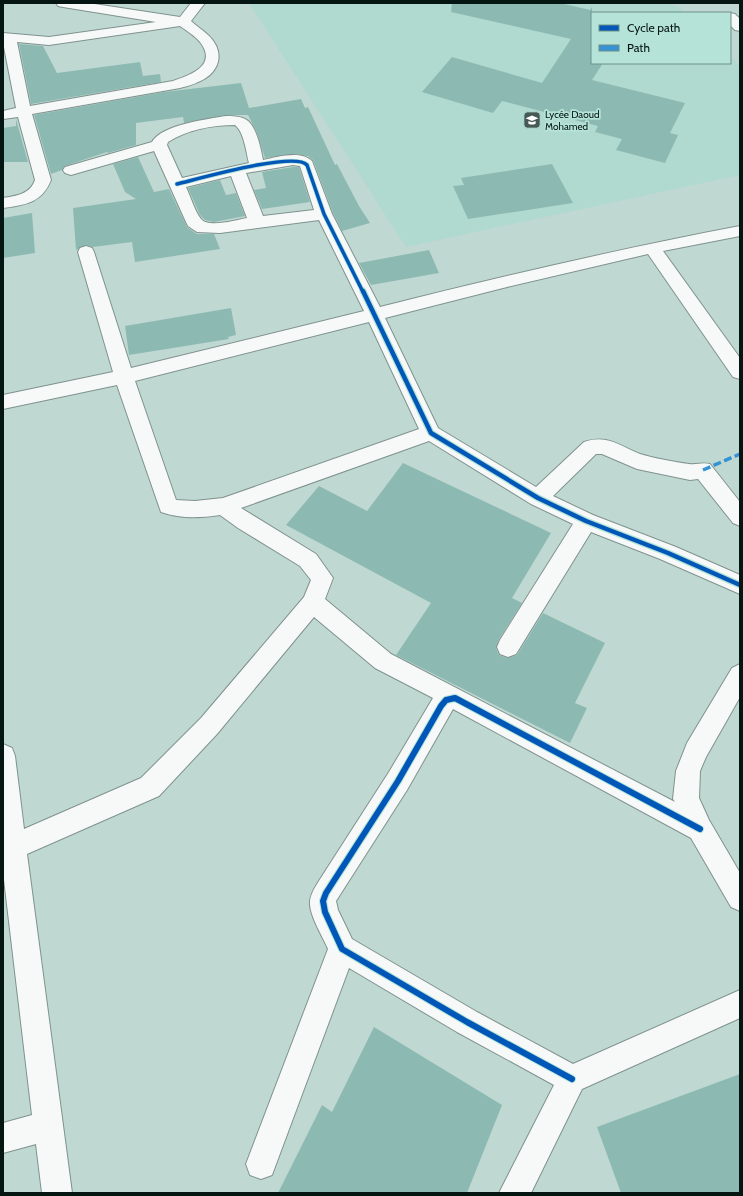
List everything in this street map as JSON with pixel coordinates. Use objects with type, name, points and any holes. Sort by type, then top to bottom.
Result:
[{"type":"street","points":[[3,115],[175,85],[194,79],[207,70],[212,62],[212,50],[204,38],[183,22],[63,3]]},
{"type":"street","points":[[3,203],[34,195],[41,189],[43,180],[5,38],[50,41],[183,22],[198,3]]},
{"type":"street","points":[[731,18],[740,27]]},
{"type":"street","points":[[257,166],[248,136],[239,121],[219,122],[165,136],[160,140],[159,145],[194,222],[203,228],[220,228],[324,214]]},
{"type":"street","points":[[71,170],[159,145]]},
{"type":"street","points":[[177,184],[257,166],[292,160],[302,161],[307,165],[324,214],[376,315],[431,433],[538,498],[586,522],[668,553],[740,585]]},
{"type":"street","points":[[237,171],[257,222]]},
{"type":"street","points":[[3,402],[124,377],[503,282],[652,248],[740,231]]},
{"type":"street","points":[[652,248],[740,372]]},
{"type":"street","points":[[86,252],[124,377],[168,506],[185,510],[203,510],[223,506],[431,433]]},
{"type":"street","points":[[538,498],[591,447],[604,446],[637,461],[690,472],[703,470],[740,517]]},
{"type":"street","points":[[13,847],[150,787],[209,726],[313,602],[322,578],[308,560],[245,522],[223,506]]},
{"type":"street","points":[[508,647],[586,522]]},
{"type":"street","points":[[313,602],[383,661],[700,829]]},
{"type":"street","points":[[740,675],[696,751],[688,771],[686,799],[700,829],[740,898]]},
{"type":"street","points":[[455,698],[446,700],[441,706],[398,782],[326,893],[323,902],[325,912],[342,949],[467,1022],[572,1079]]},
{"type":"street","points":[[3,756],[7,815],[13,847],[57,1193]]},
{"type":"street","points":[[261,1164],[342,949]]},
{"type":"street","points":[[514,1193],[530,1165],[572,1079],[740,1004]]},
{"type":"street","points":[[3,1138],[48,1125]]},
{"type":"shaded area","name":"Lycée Daoud Mohamed","points":[[249,3],[659,3],[678,6],[684,12],[591,12],[591,64],[731,64],[731,57],[740,66],[740,175],[406,247]]},
{"type":"building","points":[[452,3],[560,3],[590,10],[592,7],[591,64],[602,64],[592,80],[685,103],[670,133],[678,135],[665,163],[616,150],[622,139],[595,132],[598,126],[502,101],[493,113],[422,92],[452,57],[542,83],[571,39],[451,12]]},
{"type":"building","points":[[19,44],[43,46],[57,73],[140,62],[143,76],[160,74],[161,82],[31,104]]},
{"type":"building","points":[[241,83],[249,108],[301,99],[305,108],[308,107],[335,165],[337,164],[359,206],[370,223],[342,231],[333,213],[313,160],[308,156],[295,154],[265,158],[256,131],[248,115],[226,115],[184,123],[183,117],[136,123],[136,145],[108,153],[107,152],[65,166],[62,170],[51,174],[34,115],[164,92]]},
{"type":"building","points":[[16,119],[28,162],[3,162],[3,128],[16,126]]},
{"type":"building","points":[[138,157],[154,192],[169,189],[187,227],[197,234],[214,234],[220,249],[135,262],[132,242],[93,247],[86,245],[76,250],[73,208],[136,199],[125,192],[113,164]]},
{"type":"building","points":[[552,164],[573,203],[468,219],[453,186],[464,185],[461,178]]},
{"type":"building","points":[[299,167],[310,202],[262,209],[254,190],[266,188],[262,172]]},
{"type":"building","points":[[220,180],[226,195],[236,193],[245,216],[214,222],[205,220],[200,215],[188,188]]},
{"type":"building","points":[[32,213],[35,253],[3,258],[3,218]]},
{"type":"building","points":[[429,250],[439,273],[371,285],[359,263]]},
{"type":"building","points":[[231,308],[236,335],[228,337],[229,339],[129,355],[125,326]]},
{"type":"building","points":[[403,463],[551,533],[512,598],[522,603],[499,639],[496,648],[499,655],[507,658],[517,655],[543,613],[605,643],[575,703],[587,708],[570,743],[396,655],[431,603],[286,525],[319,486],[367,511]]},
{"type":"building","points":[[374,1027],[502,1105],[467,1193],[278,1193],[322,1105],[332,1112]]},
{"type":"building","points":[[740,1074],[740,1193],[621,1193],[597,1127]]},
{"type":"marked path","points":[[703,470],[740,454]]},
{"type":"cycle path","points":[[177,184],[279,162],[293,160],[302,161],[305,163],[324,214],[375,315],[431,433],[538,498],[586,521],[668,553],[740,585]]},
{"type":"cycle path","points":[[572,1079],[467,1022],[342,949],[325,912],[323,901],[326,893],[398,781],[441,706],[446,700],[455,698],[700,829]]},
{"type":"place","name":"Lycée Daoud Mohamed","points":[[532,120]]}]
